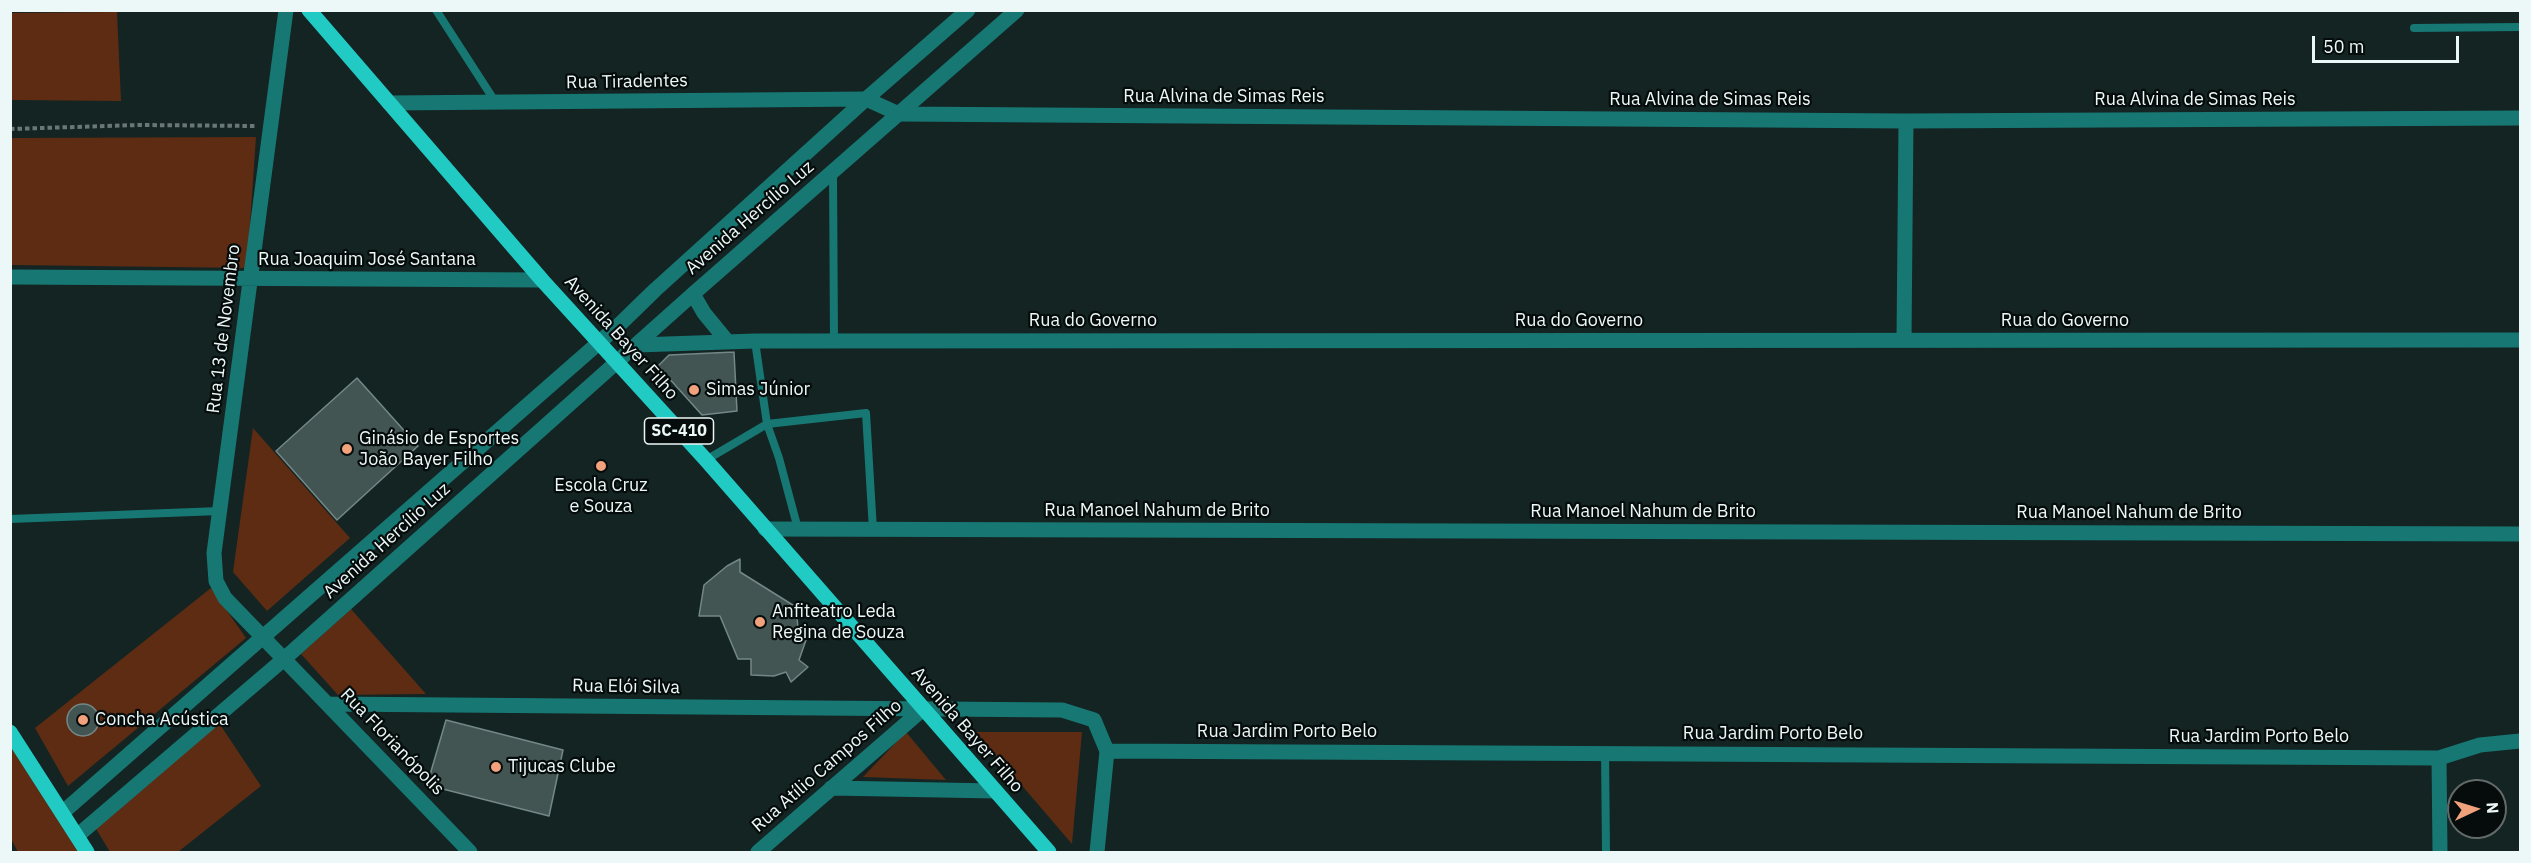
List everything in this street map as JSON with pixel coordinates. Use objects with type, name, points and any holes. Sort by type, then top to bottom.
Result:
[{"type":"main road","name":"Avenida Bayer Filho","points":[[309,10],[542,280],[706,460],[1049,852]]},
{"type":"main road","points":[[10,732],[87,852]]},
{"type":"street","name":"Rua 13 de Novembro","points":[[263,636],[225,598],[216,581],[214,553],[286,10]]},
{"type":"street","name":"Avenida Hercílio Luz","points":[[62,813],[600,343],[866,99],[968,10]]},
{"type":"street","name":"Avenida Hercílio Luz","points":[[76,836],[284,658],[693,294],[1017,10]]},
{"type":"street","name":"Rua Tiradentes","points":[[389,103],[866,99]]},
{"type":"street","points":[[866,99],[898,114]]},
{"type":"street","name":"Rua Alvina de Simas Reis","points":[[898,114],[1906,121],[2520,118]]},
{"type":"street","points":[[1904,340],[1906,121]]},
{"type":"street","name":"Rua Joaquim José Santana","points":[[10,277],[542,280]]},
{"type":"street","points":[[693,294],[704,313],[727,341]]},
{"type":"street","name":"Rua do Governo","points":[[638,345],[727,341],[2520,340]]},
{"type":"street","name":"Rua Manoel Nahum de Brito","points":[[765,529],[2520,534]]},
{"type":"street","name":"Rua Florianópolis","points":[[263,636],[470,852]]},
{"type":"street","name":"Rua Elói Silva","points":[[329,704],[1062,710],[1094,720],[1107,751]]},
{"type":"street","name":"Rua Atílio Campos Filho","points":[[758,852],[922,709]]},
{"type":"street","name":"Rua Jardim Porto Belo","points":[[1107,751],[2439,758],[2480,745],[2520,741]]},
{"type":"street","points":[[1097,852],[1107,751]]},
{"type":"street","points":[[2439,758],[2440,852]]},
{"type":"street","points":[[831,788],[995,791]]},
{"type":"lane","points":[[435,10],[496,103]]},
{"type":"lane","points":[[2414,28],[2520,27]]},
{"type":"lane","points":[[833,171],[834,341]]},
{"type":"lane","points":[[754,341],[767,424],[779,458],[798,530]]},
{"type":"lane","points":[[706,460],[767,424],[866,413],[873,530]]},
{"type":"lane","points":[[10,519],[220,511]]},
{"type":"lane","points":[[1605,752],[1606,852]]},
{"type":"path","points":[[10,129],[139,125],[270,126]]},
{"type":"shaded area","points":[[117,12],[121,101],[11,100],[11,13]]},
{"type":"shaded area","points":[[256,137],[247,268],[11,265],[11,138]]},
{"type":"shaded area","points":[[253,428],[350,538],[267,611],[233,572]]},
{"type":"shaded area","points":[[211,588],[246,638],[68,786],[35,728]]},
{"type":"shaded area","points":[[351,609],[426,694],[338,695],[301,654]]},
{"type":"shaded area","points":[[219,723],[261,786],[178,852],[110,852],[95,827]]},
{"type":"shaded area","points":[[906,732],[946,780],[863,777]]},
{"type":"shaded area","points":[[976,732],[1082,732],[1072,844]]},
{"type":"shaded area","points":[[10,741],[82,852],[18,852],[11,839]]},
{"type":"building","points":[[734,352],[737,411],[702,415],[658,366],[669,355]]},
{"type":"building","name":"Ginásio de Esportes João Bayer Filho","points":[[357,378],[418,446],[337,520],[276,451]]},
{"type":"building","name":"Anfiteatro Leda Regina de Souza","points":[[740,559],[740,572],[796,607],[798,628],[805,629],[806,640],[799,660],[808,667],[791,682],[786,672],[774,676],[751,675],[751,659],[738,659],[720,616],[699,616],[704,585],[727,566]]},
{"type":"building","name":"Concha Acústica","points":[[83,704],[94,709],[99,720],[94,731],[83,736],[72,731],[67,720],[72,709]]},
{"type":"building","name":"Tijucas Clube","points":[[446,720],[563,750],[549,816],[427,785]]},
{"type":"place","name":"Simas Júnior","points":[[694,390]]},
{"type":"place","name":"Ginásio de Esportes João Bayer Filho","points":[[347,449]]},
{"type":"place","name":"Escola Cruz e Souza","points":[[601,466]]},
{"type":"place","name":"Anfiteatro Leda Regina de Souza","points":[[760,622]]},
{"type":"place","name":"Concha Acústica","points":[[83,720]]},
{"type":"place","name":"Tijucas Clube","points":[[496,767]]}]
